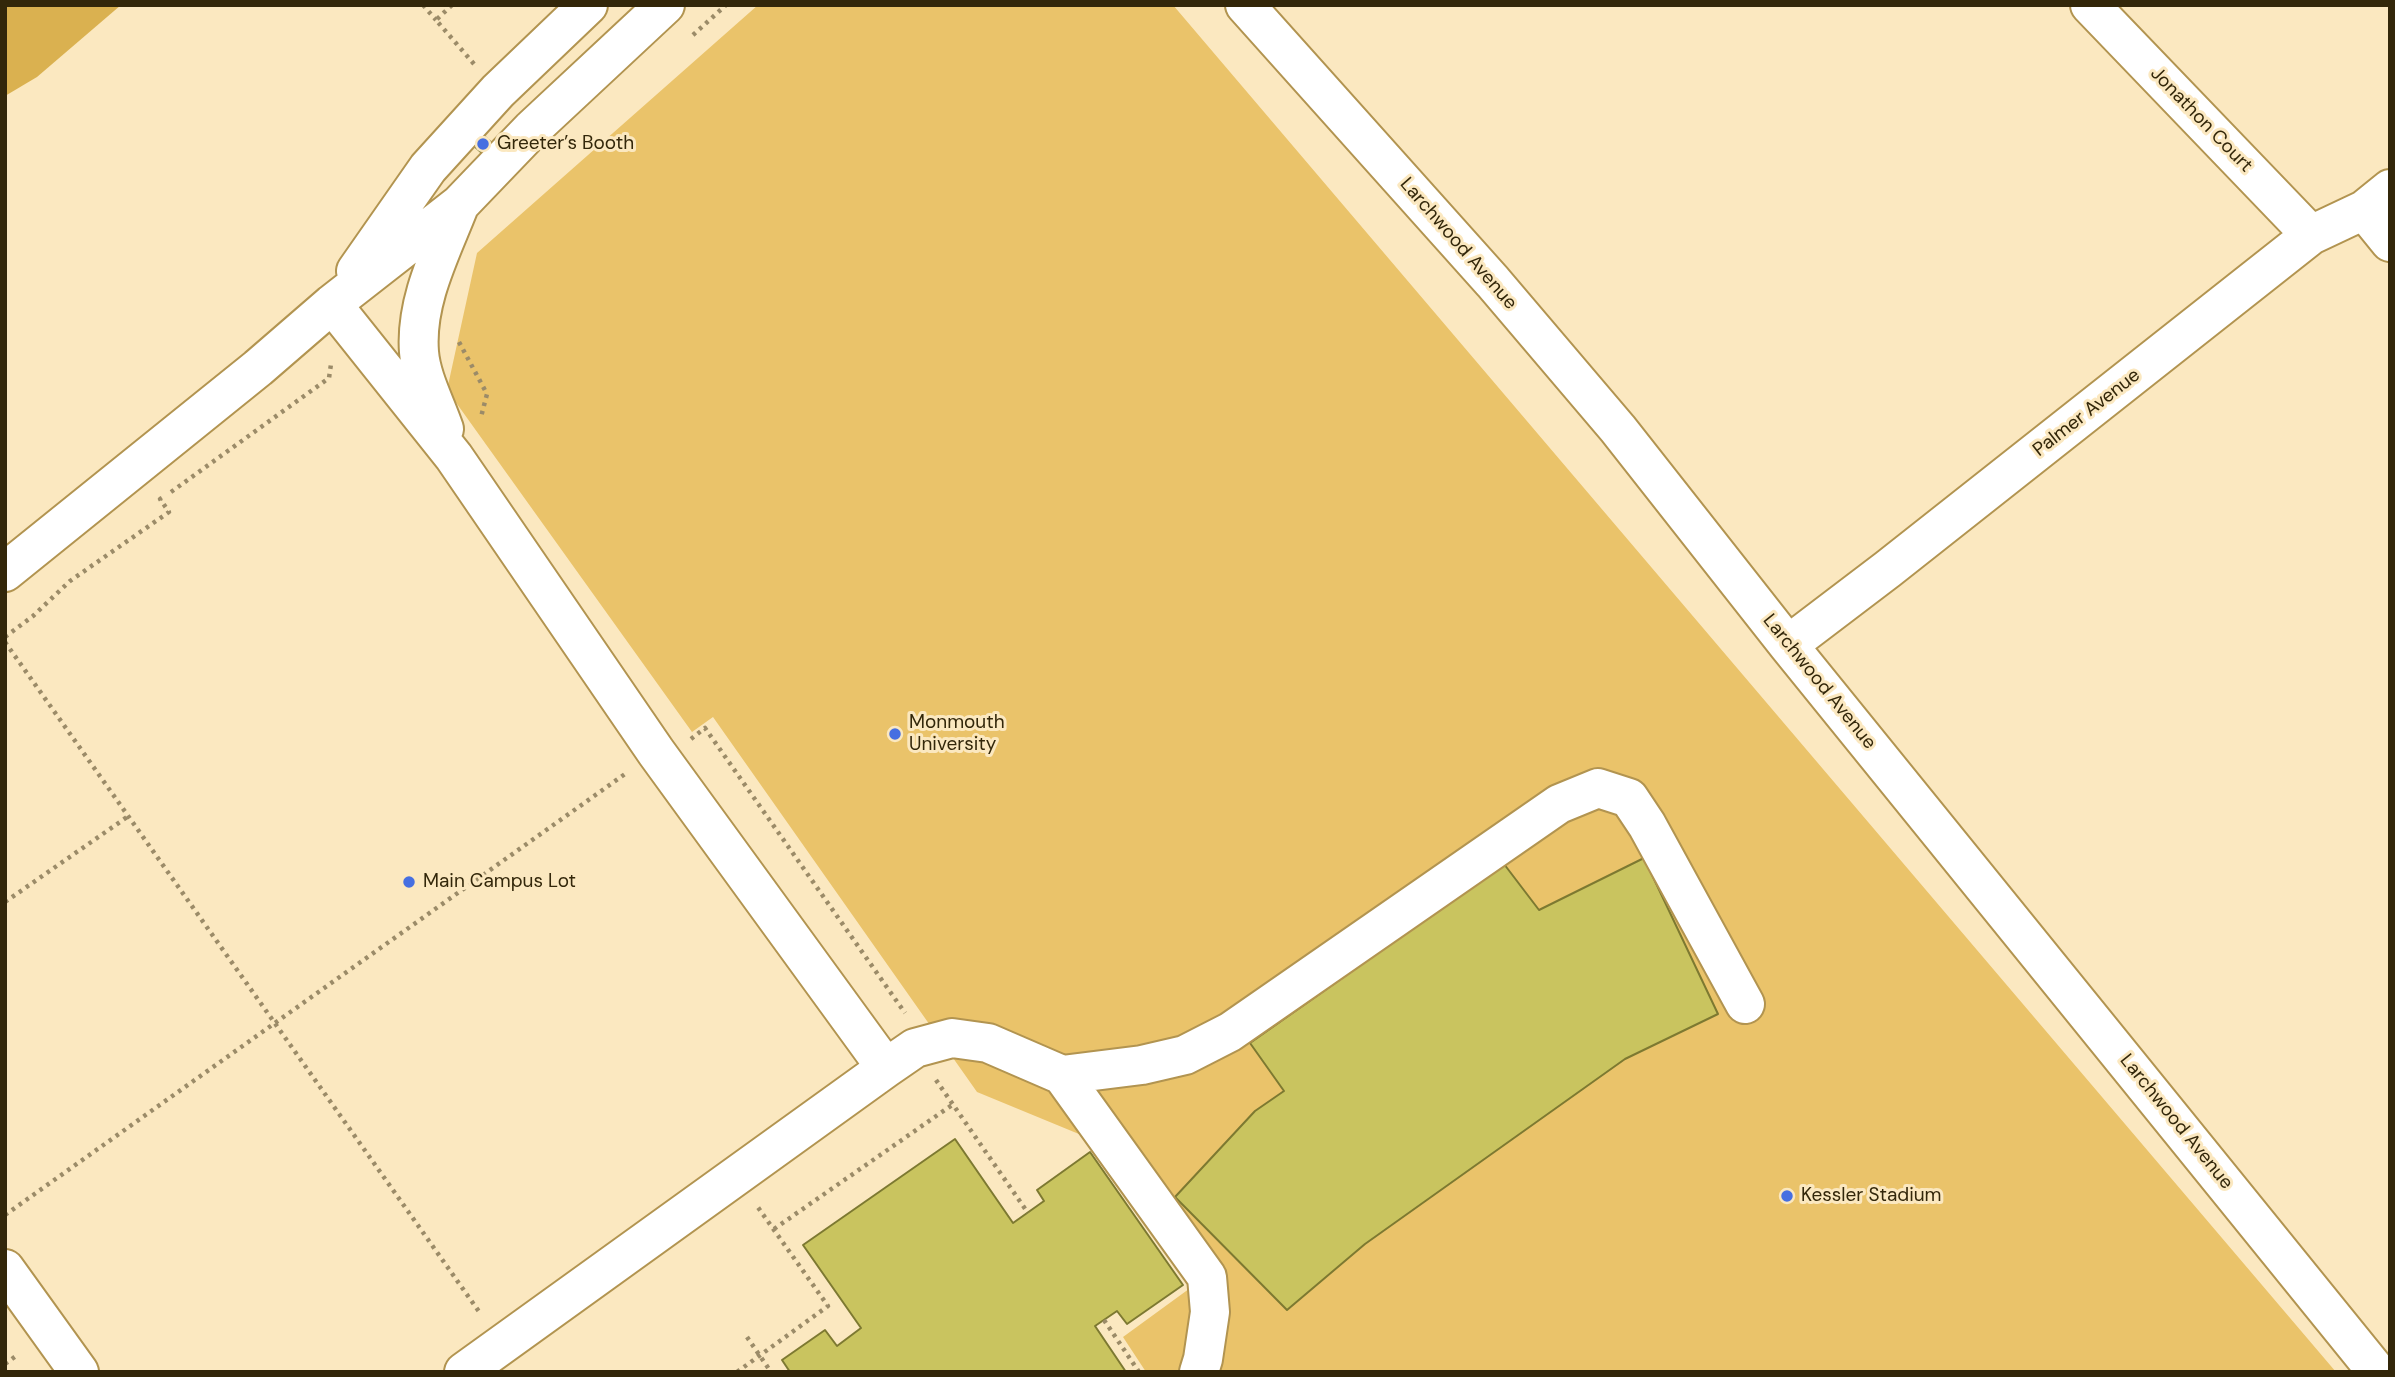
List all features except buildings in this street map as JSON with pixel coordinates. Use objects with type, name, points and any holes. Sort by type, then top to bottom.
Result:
[{"type":"street","points":[[332,304],[428,168],[498,91],[588,5]]},
{"type":"street","points":[[5,572],[258,368],[332,304],[460,204],[532,129],[665,5]]},
{"type":"street","name":"Larchwood Avenue","points":[[1245,5],[1484,272],[1582,387],[2377,1372]]},
{"type":"street","name":"Jonathon Court","points":[[2090,5],[2311,235]]},
{"type":"street","points":[[2377,200],[2390,242]]},
{"type":"street","name":"Palmer Avenue","points":[[1788,645],[2311,235],[2377,200]]},
{"type":"street","points":[[460,204],[427,288],[419,352],[466,443],[656,752],[901,1058]]},
{"type":"street","points":[[332,304],[466,443]]},
{"type":"street","points":[[479,1367],[901,1058],[952,1038],[988,1043],[1062,1075],[1142,1065],[1185,1055],[1230,1032],[1559,804],[1598,788],[1629,798],[1647,825],[1745,1004]]},
{"type":"street","points":[[1062,1075],[1207,1277],[1210,1312],[1199,1372]]},
{"type":"street","points":[[5,1269],[79,1372]]},
{"type":"path","points":[[423,5],[478,68]]},
{"type":"path","points":[[436,20],[452,5]]},
{"type":"path","points":[[686,41],[726,5]]},
{"type":"path","points":[[458,341],[487,394],[466,443]]},
{"type":"path","points":[[5,637],[33,616],[70,581],[169,512],[160,499],[329,378],[332,355]]},
{"type":"path","points":[[5,642],[7,649],[130,815],[481,1314]]},
{"type":"path","points":[[5,1215],[677,737],[682,745],[705,728],[909,1018],[901,1058],[952,1105],[1028,1213]]},
{"type":"path","points":[[5,902],[130,815]]},
{"type":"path","points":[[774,1229],[952,1105]]},
{"type":"path","points":[[737,1176],[828,1306],[737,1372]]},
{"type":"path","points":[[1104,1320],[1139,1372]]},
{"type":"path","points":[[747,1338],[771,1372]]},
{"type":"path","points":[[5,1364],[16,1356]]},
{"type":"shaded area","points":[[5,5],[121,5],[37,77],[5,96]]},
{"type":"shaded area","points":[[758,5],[1173,5],[2336,1372],[1146,1372],[1123,1337],[1193,1286],[1091,1139],[977,1092],[713,717],[692,732],[447,390],[477,253]]},
{"type":"place","name":"Greeter’s Booth","points":[[483,144]]},
{"type":"place","name":"Monmouth University","points":[[895,734]]},
{"type":"place","name":"Main Campus Lot","points":[[409,882]]},
{"type":"place","name":"Kessler Stadium","points":[[1787,1196]]}]
